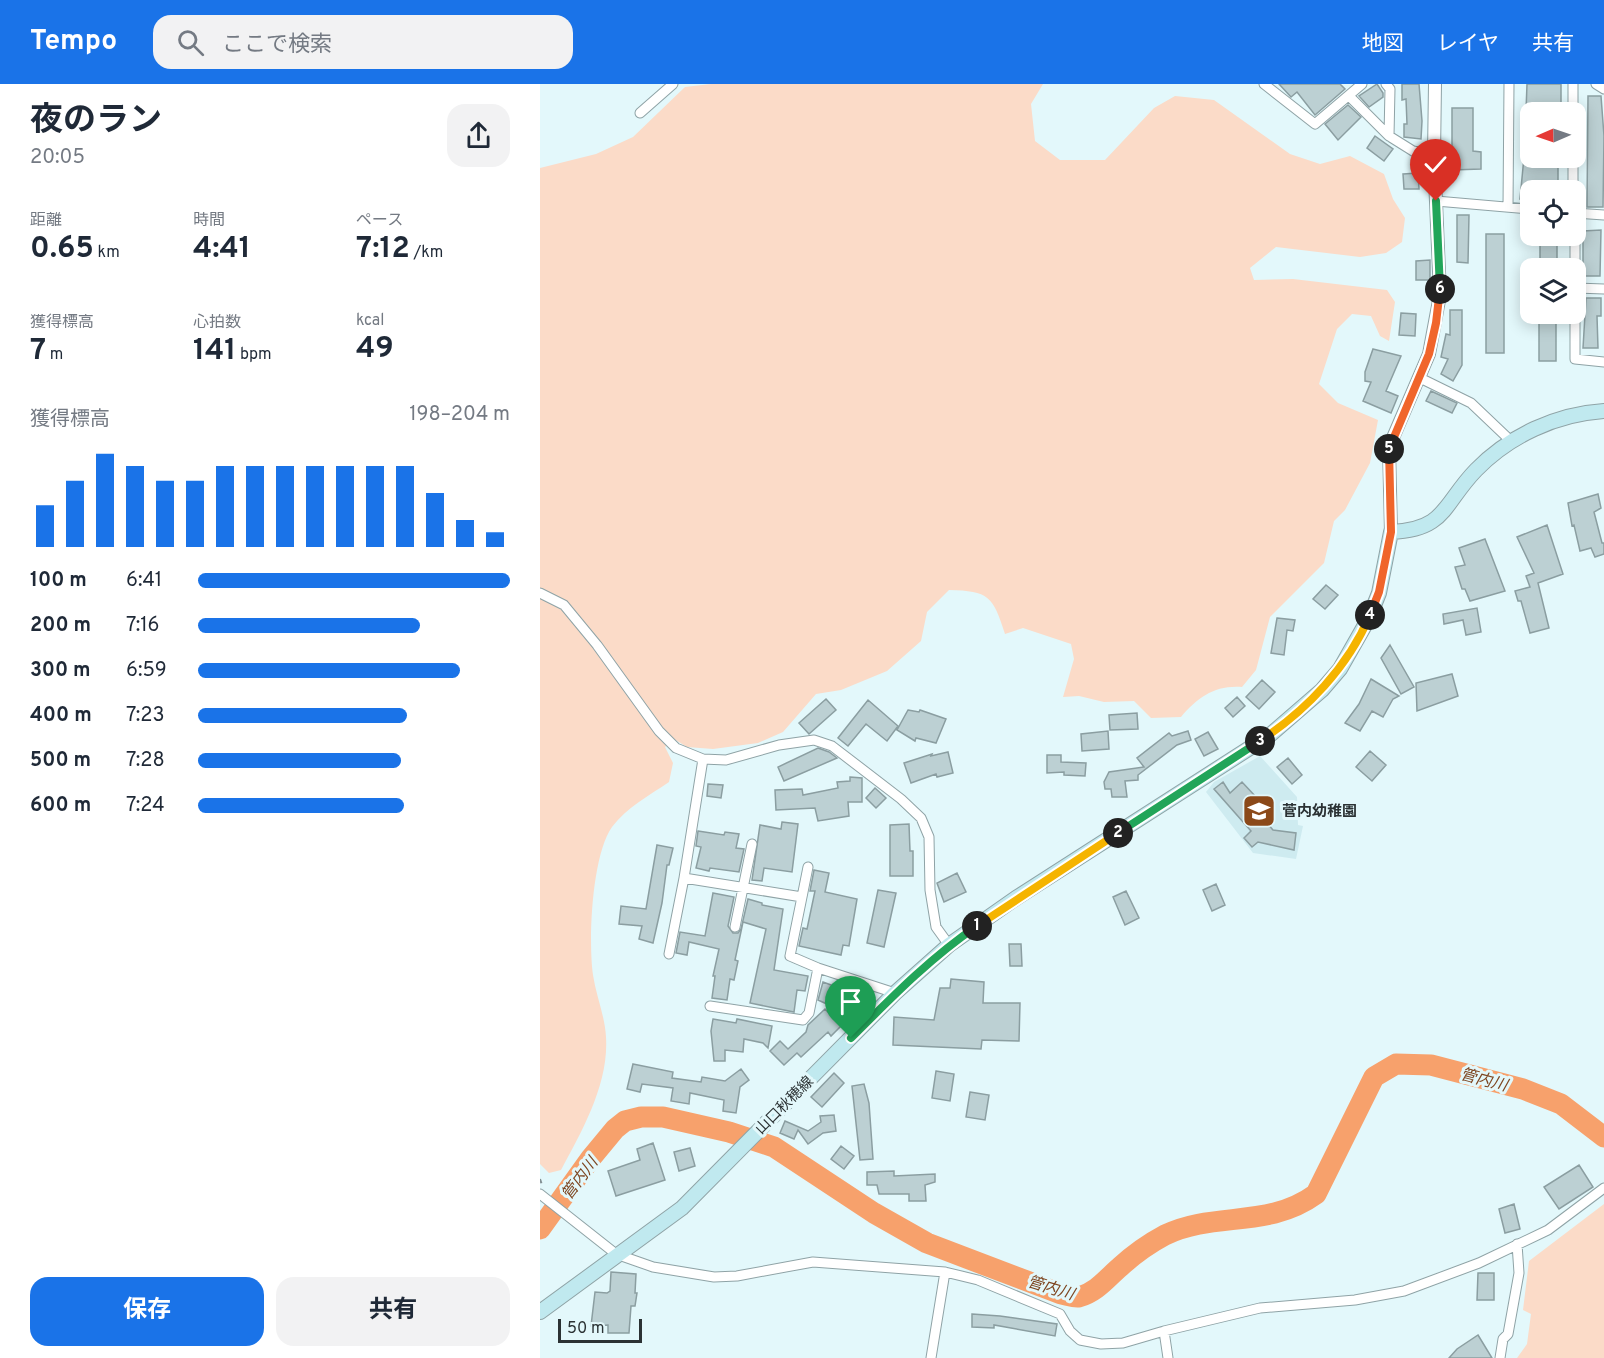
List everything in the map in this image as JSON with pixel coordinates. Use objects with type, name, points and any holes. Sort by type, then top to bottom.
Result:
[{"type":"main road","points":[[1391,532],[1417,530],[1431,524],[1444,513],[1476,470],[1512,442],[1546,424],[1568,417],[1604,411]]},
{"type":"main road","name":"山口秋穂線","points":[[540,1312],[616,1254],[682,1208],[896,993],[949,945],[1016,898],[1270,735],[1322,690],[1340,669],[1369,618],[1379,592],[1391,532]]},
{"type":"street","points":[[640,113],[673,84]]},
{"type":"street","points":[[1265,84],[1315,124],[1362,84]]},
{"type":"street","points":[[1386,84],[1390,89],[1389,136]]},
{"type":"street","points":[[1391,532],[1389,447],[1419,378],[1434,334],[1440,295],[1434,154],[1436,84]]},
{"type":"street","points":[[1508,207],[1509,84]]},
{"type":"street","points":[[1573,84],[1573,102]]},
{"type":"street","points":[[1596,84],[1604,89]]},
{"type":"street","points":[[1349,96],[1389,136],[1413,152],[1434,154]]},
{"type":"street","points":[[1436,201],[1520,208]]},
{"type":"street","points":[[1586,214],[1604,215]]},
{"type":"street","points":[[1586,288],[1604,289]]},
{"type":"street","points":[[1575,324],[1575,359],[1604,362]]},
{"type":"street","points":[[1419,378],[1471,404],[1512,442]]},
{"type":"street","points":[[540,593],[564,605],[597,645],[659,731],[676,748],[703,759],[726,760],[779,745],[814,740],[832,746],[867,771],[921,818],[929,837],[930,890],[936,927],[949,945]]},
{"type":"street","points":[[669,954],[703,759]]},
{"type":"street","points":[[735,927],[752,844]]},
{"type":"street","points":[[808,867],[790,956],[818,968],[896,993]]},
{"type":"street","points":[[684,878],[802,897]]},
{"type":"street","points":[[710,1006],[802,1020],[809,1013],[818,968]]},
{"type":"street","points":[[540,1194],[616,1254],[653,1267],[714,1277],[737,1276],[813,1262],[945,1272],[978,1280],[1060,1314],[1070,1331],[1080,1340],[1101,1344],[1124,1343],[1260,1308],[1355,1300],[1404,1291],[1479,1263],[1548,1230],[1604,1188]]},
{"type":"street","points":[[1500,1358],[1503,1339],[1508,1334],[1519,1273],[1517,1244]]},
{"type":"street","points":[[931,1358],[945,1272]]},
{"type":"street","points":[[1164,1331],[1168,1358]]},
{"type":"shaded area","points":[[711,84],[1043,84],[1031,104],[1035,141],[1060,160],[1105,160],[1154,108],[1175,96],[1214,100],[1290,154],[1320,164],[1350,156],[1384,174],[1393,199],[1405,218],[1402,242],[1386,253],[1360,257],[1276,247],[1250,268],[1254,280],[1293,279],[1387,290],[1395,302],[1389,341],[1380,336],[1371,316],[1352,314],[1337,329],[1319,384],[1338,403],[1378,420],[1370,463],[1345,510],[1334,521],[1324,563],[1270,617],[1256,670],[1242,687],[1215,690],[1201,698],[1181,717],[1151,718],[1134,701],[1104,702],[1079,696],[1063,697],[1074,659],[1071,644],[1023,628],[1005,634],[997,611],[988,598],[973,592],[949,590],[927,612],[921,641],[887,671],[841,690],[816,694],[783,732],[758,743],[713,749],[687,747],[674,739],[665,747],[673,763],[669,782],[639,802],[618,820],[605,840],[600,857],[593,898],[591,941],[593,975],[605,1029],[606,1055],[599,1089],[585,1123],[561,1170],[549,1173],[540,1164],[540,168],[596,154],[633,137],[685,87]]},
{"type":"shaded area","name":"菅内幼稚園","points":[[1260,756],[1297,797],[1298,825],[1303,826],[1296,859],[1253,853],[1206,792],[1214,782]]},
{"type":"shaded area","points":[[1604,1204],[1604,1358],[1517,1358],[1527,1344],[1531,1314],[1523,1310],[1529,1261]]},
{"type":"building","points":[[1279,84],[1340,84],[1345,89],[1315,115],[1297,92],[1291,97]]},
{"type":"building","points":[[1377,84],[1383,97],[1369,107],[1359,96]]},
{"type":"building","points":[[1402,84],[1419,84],[1421,139],[1404,137],[1404,124],[1407,124],[1406,99],[1402,100]]},
{"type":"building","points":[[1527,84],[1561,84],[1561,102],[1526,102]]},
{"type":"building","points":[[1588,96],[1601,96],[1604,136],[1603,207],[1587,207]]},
{"type":"building","points":[[1348,105],[1361,117],[1338,140],[1325,124]]},
{"type":"building","points":[[1452,108],[1473,108],[1473,151],[1481,152],[1481,169],[1452,170]]},
{"type":"building","points":[[1375,136],[1393,149],[1384,161],[1367,148]]},
{"type":"building","points":[[1523,168],[1558,168],[1558,180],[1522,180]]},
{"type":"building","points":[[1418,173],[1419,189],[1404,189],[1403,174]]},
{"type":"building","points":[[1457,215],[1469,215],[1468,263],[1457,262]]},
{"type":"building","points":[[1601,230],[1600,276],[1586,276],[1583,246],[1586,246],[1586,231]]},
{"type":"building","points":[[1486,234],[1504,234],[1504,353],[1486,353]]},
{"type":"building","points":[[1540,246],[1557,246],[1557,258],[1540,258]]},
{"type":"building","points":[[1430,260],[1430,280],[1416,280],[1416,261]]},
{"type":"building","points":[[1586,298],[1601,298],[1601,316],[1597,316],[1598,348],[1583,348]]},
{"type":"building","points":[[1450,310],[1462,310],[1462,365],[1453,381],[1441,374],[1448,359],[1441,357],[1446,334],[1450,335]]},
{"type":"building","points":[[1401,313],[1416,314],[1415,336],[1399,335]]},
{"type":"building","points":[[1539,324],[1556,324],[1556,361],[1539,361]]},
{"type":"building","points":[[1373,349],[1401,356],[1386,391],[1398,396],[1391,413],[1363,401],[1371,382],[1365,381],[1365,372]]},
{"type":"building","points":[[1431,391],[1457,403],[1452,413],[1426,401]]},
{"type":"building","points":[[1598,494],[1601,508],[1594,512],[1602,543],[1604,543],[1604,554],[1595,557],[1591,548],[1580,551],[1568,503]]},
{"type":"building","points":[[1547,525],[1563,574],[1538,583],[1549,628],[1530,633],[1521,601],[1518,601],[1515,591],[1530,587],[1526,576],[1534,573],[1517,537]]},
{"type":"building","points":[[1485,539],[1505,591],[1470,601],[1465,589],[1462,589],[1455,567],[1465,565],[1459,548]]},
{"type":"building","points":[[1326,585],[1338,595],[1325,609],[1313,599]]},
{"type":"building","points":[[1477,608],[1481,632],[1466,635],[1463,620],[1444,624],[1443,614]]},
{"type":"building","points":[[1277,618],[1295,620],[1293,631],[1287,630],[1284,655],[1271,653]]},
{"type":"building","points":[[1390,645],[1414,687],[1401,694],[1381,658]]},
{"type":"building","points":[[1452,674],[1458,696],[1417,711],[1416,683]]},
{"type":"building","points":[[1371,679],[1399,696],[1393,699],[1383,717],[1372,711],[1360,731],[1345,723],[1359,704]]},
{"type":"building","points":[[1262,680],[1275,692],[1259,709],[1246,697]]},
{"type":"building","points":[[1237,697],[1245,706],[1233,717],[1225,708]]},
{"type":"building","points":[[826,699],[836,710],[809,734],[799,723]]},
{"type":"building","points":[[868,700],[898,726],[887,741],[866,724],[848,746],[838,738]]},
{"type":"building","points":[[908,710],[919,712],[920,710],[946,719],[936,743],[916,738],[915,741],[897,730]]},
{"type":"building","points":[[1137,713],[1138,729],[1110,730],[1109,715]]},
{"type":"building","points":[[1108,731],[1109,749],[1082,751],[1081,734]]},
{"type":"building","points":[[1188,731],[1191,740],[1177,745],[1138,775],[1138,780],[1125,781],[1127,797],[1112,797],[1111,789],[1105,789],[1104,782],[1109,772],[1144,767],[1137,758],[1169,733],[1172,736]]},
{"type":"building","points":[[1208,732],[1218,749],[1204,756],[1195,739]]},
{"type":"building","points":[[818,748],[837,758],[784,781],[778,767]]},
{"type":"building","points":[[1370,751],[1386,765],[1372,781],[1356,767]]},
{"type":"building","points":[[948,752],[953,773],[937,777],[936,774],[911,783],[904,763],[932,754],[931,756]]},
{"type":"building","points":[[1047,755],[1061,755],[1061,762],[1086,763],[1085,776],[1064,775],[1064,772],[1047,773]]},
{"type":"building","points":[[1288,758],[1302,775],[1292,784],[1277,767]]},
{"type":"building","points":[[850,777],[862,778],[862,802],[848,802],[849,816],[818,821],[815,808],[776,810],[775,790],[802,789],[803,795],[838,788],[837,782],[850,781]]},
{"type":"building","points":[[1223,782],[1230,793],[1242,782],[1256,797],[1250,803],[1273,830],[1296,833],[1294,850],[1258,842],[1252,847],[1244,838],[1251,831],[1214,789]]},
{"type":"building","points":[[708,784],[723,785],[721,798],[707,796]]},
{"type":"building","points":[[875,788],[886,798],[876,808],[866,798]]},
{"type":"building","points":[[782,822],[798,824],[792,872],[764,868],[762,881],[752,880],[760,825],[781,829]]},
{"type":"building","points":[[909,824],[910,851],[913,851],[913,876],[890,876],[890,825]]},
{"type":"building","points":[[698,831],[724,835],[725,832],[739,834],[736,848],[744,849],[739,872],[696,868],[701,847],[696,846]]},
{"type":"building","points":[[657,845],[673,848],[669,865],[667,865],[653,943],[639,939],[642,926],[619,924],[621,906],[646,909]]},
{"type":"building","points":[[814,870],[829,873],[825,892],[857,899],[849,946],[843,945],[841,955],[799,946],[803,928],[807,929],[815,891],[810,891]]},
{"type":"building","points":[[957,873],[966,892],[944,902],[937,883]]},
{"type":"building","points":[[1216,884],[1225,905],[1212,911],[1203,890]]},
{"type":"building","points":[[878,890],[896,893],[884,947],[867,943]]},
{"type":"building","points":[[1126,891],[1139,918],[1125,925],[1113,897]]},
{"type":"building","points":[[713,893],[734,897],[728,926],[733,933],[738,933],[741,929],[748,899],[762,903],[762,905],[783,909],[774,970],[808,976],[805,991],[797,990],[794,1012],[750,1003],[766,929],[743,922],[735,960],[738,961],[734,980],[730,979],[727,1000],[712,998],[715,976],[713,976],[719,949],[689,942],[687,955],[676,953],[680,932],[705,936]]},
{"type":"building","points":[[1009,944],[1021,944],[1022,966],[1010,966]]},
{"type":"building","points":[[951,979],[984,982],[983,1003],[1020,1003],[1019,1041],[982,1040],[981,1049],[893,1045],[894,1017],[934,1020],[940,988],[950,988]]},
{"type":"building","points":[[823,982],[858,995],[849,1014],[818,1000]]},
{"type":"building","points":[[825,1009],[841,1026],[831,1036],[828,1032],[801,1057],[797,1053],[784,1065],[770,1051],[780,1041],[788,1049]]},
{"type":"building","points":[[713,1019],[736,1023],[737,1019],[772,1026],[768,1048],[763,1043],[744,1039],[743,1052],[725,1050],[725,1061],[714,1061],[711,1031]]},
{"type":"building","points":[[633,1064],[673,1072],[672,1078],[701,1082],[702,1077],[725,1081],[741,1069],[749,1080],[740,1087],[736,1113],[723,1111],[724,1100],[690,1093],[689,1104],[671,1101],[673,1088],[642,1084],[640,1092],[627,1089]]},
{"type":"building","points":[[936,1071],[954,1074],[950,1101],[932,1098]]},
{"type":"building","points":[[834,1073],[844,1083],[822,1107],[811,1097]]},
{"type":"building","points":[[864,1084],[869,1103],[873,1159],[860,1160],[852,1086]]},
{"type":"building","points":[[970,1092],[989,1095],[985,1120],[966,1117]]},
{"type":"building","points":[[834,1115],[836,1131],[823,1133],[808,1144],[798,1130],[794,1139],[780,1133],[785,1121],[808,1131],[821,1122],[820,1116]]},
{"type":"building","points":[[653,1143],[665,1180],[616,1196],[608,1171],[640,1160],[637,1149]]},
{"type":"building","points":[[841,1146],[854,1156],[844,1169],[831,1159]]},
{"type":"building","points":[[690,1148],[695,1166],[679,1171],[674,1152]]},
{"type":"building","points":[[1579,1165],[1593,1187],[1559,1209],[1544,1187]]},
{"type":"building","points":[[894,1171],[894,1176],[935,1174],[935,1182],[925,1185],[926,1201],[909,1201],[909,1194],[879,1194],[877,1185],[867,1185],[867,1172]]},
{"type":"building","points":[[1514,1204],[1520,1229],[1505,1233],[1499,1209]]},
{"type":"building","points":[[611,1272],[636,1274],[635,1293],[637,1293],[635,1306],[631,1306],[629,1333],[608,1333],[608,1325],[591,1326],[595,1292],[610,1291]]},
{"type":"building","points":[[1478,1273],[1494,1273],[1494,1300],[1477,1300]]},
{"type":"building","points":[[972,1314],[1057,1324],[1055,1336],[994,1325],[994,1328],[972,1327]]},
{"type":"building","points":[[1478,1335],[1492,1358],[1449,1358],[1457,1349]]},
{"type":"waterway","name":"管内川","points":[[540,1229],[591,1158],[615,1129],[625,1121],[641,1117],[663,1117],[729,1132],[774,1147],[874,1213],[927,1243],[1061,1294],[1077,1297],[1096,1288],[1136,1254],[1165,1235],[1203,1223],[1279,1212],[1298,1205],[1316,1194],[1374,1077],[1396,1064],[1431,1065],[1523,1089],[1561,1104],[1604,1137]]},
{"type":"place","name":"菅内幼稚園","points":[[1259,811]]},
{"type":"route","points":[[851,1038],[949,945],[1016,898],[1270,735],[1322,690],[1340,669],[1369,618],[1379,592],[1391,532],[1389,447],[1429,354],[1436,323],[1440,295],[1436,201]]}]
